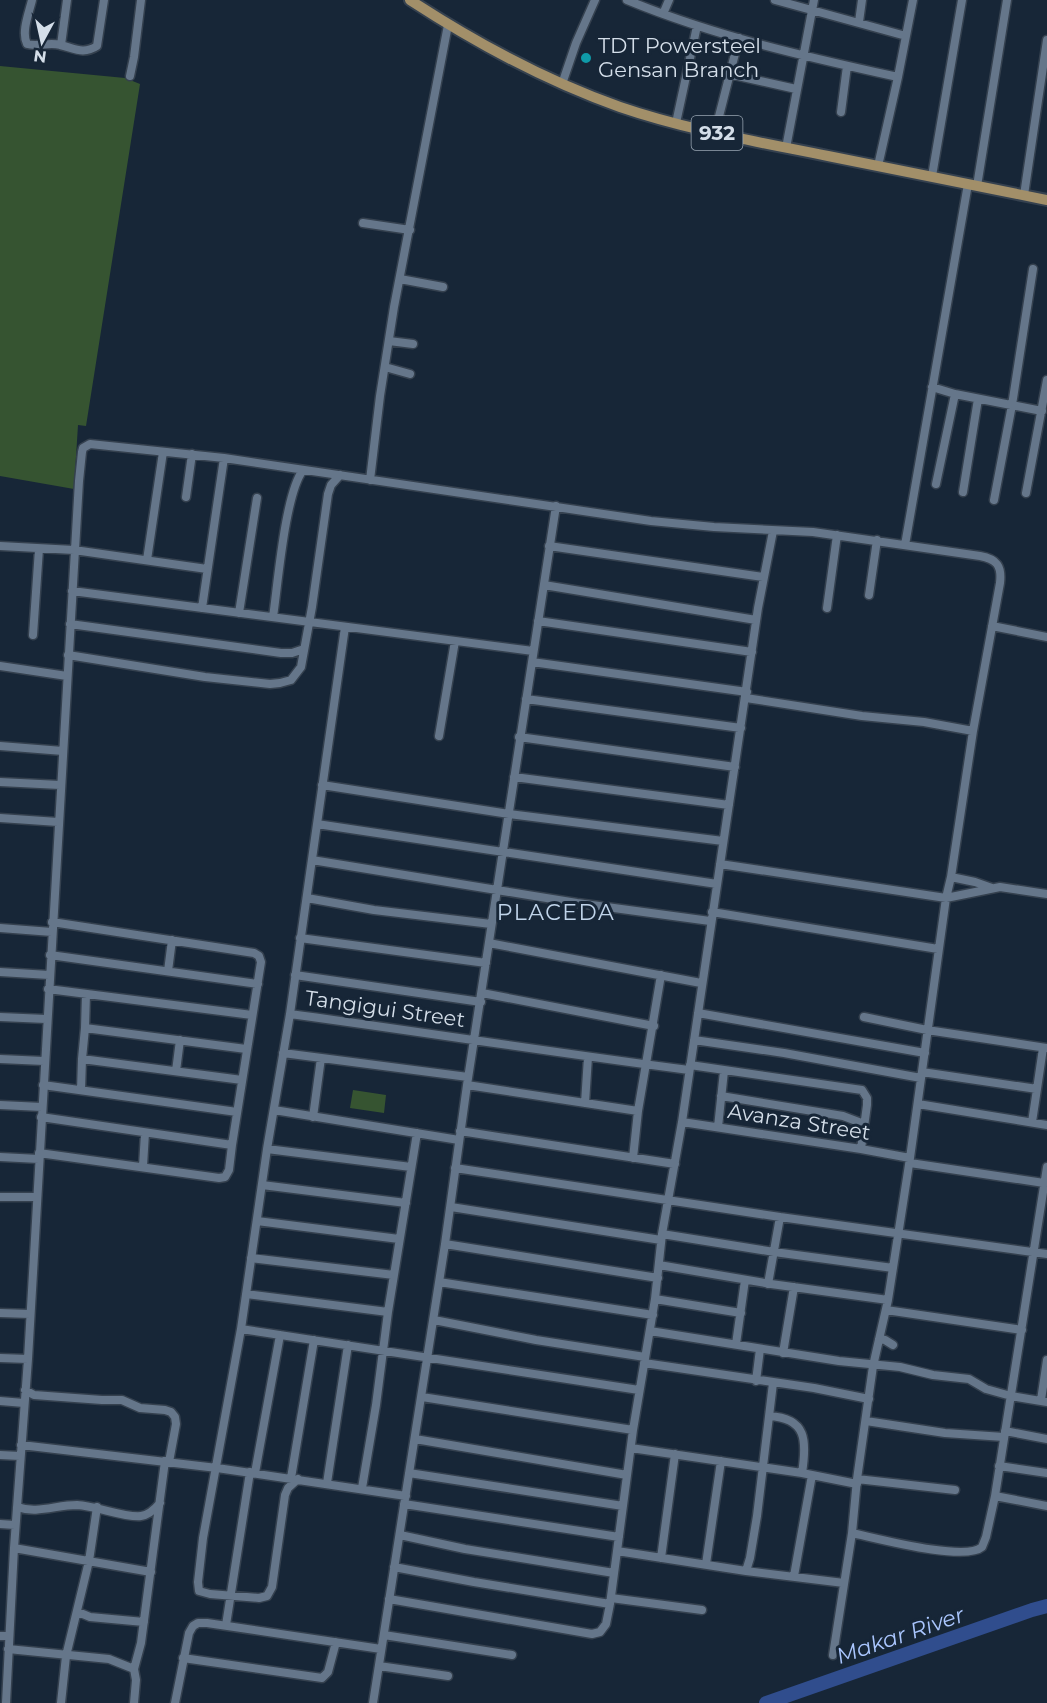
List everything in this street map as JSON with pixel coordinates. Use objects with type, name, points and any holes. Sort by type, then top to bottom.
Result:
[{"type":"main road","name":"932","points":[[410,0],[494,51],[562,84],[620,107],[676,123],[786,148],[1047,200]]},
{"type":"street","points":[[32,0],[25,42],[29,45],[61,45],[82,51],[92,50],[97,46],[104,0]]},
{"type":"street","points":[[61,45],[67,0]]},
{"type":"street","points":[[130,76],[141,0]]},
{"type":"street","points":[[562,84],[576,43],[595,0]]},
{"type":"street","points":[[627,0],[697,26],[739,38],[898,77]]},
{"type":"street","points":[[663,14],[669,0]]},
{"type":"street","points":[[775,0],[813,5],[906,36]]},
{"type":"street","points":[[859,22],[862,0]]},
{"type":"street","points":[[878,166],[913,0]]},
{"type":"street","points":[[932,176],[962,0]]},
{"type":"street","points":[[905,545],[932,387],[973,185],[1006,0]]},
{"type":"street","points":[[786,148],[813,5]]},
{"type":"street","points":[[370,480],[380,396],[399,279],[448,25]]},
{"type":"street","points":[[676,123],[697,26]]},
{"type":"street","points":[[715,132],[739,38]]},
{"type":"street","points":[[1024,195],[1047,40]]},
{"type":"street","points":[[841,112],[847,66]]},
{"type":"street","points":[[729,74],[796,89]]},
{"type":"street","points":[[363,223],[410,230]]},
{"type":"street","points":[[994,500],[1034,269]]},
{"type":"street","points":[[399,279],[443,287]]},
{"type":"street","points":[[389,341],[413,344]]},
{"type":"street","points":[[385,367],[410,374]]},
{"type":"street","points":[[1026,493],[1047,380]]},
{"type":"street","points":[[932,387],[955,394],[1042,411]]},
{"type":"street","points":[[936,484],[955,394]]},
{"type":"street","points":[[963,492],[978,399]]},
{"type":"street","points":[[6,1703],[8,1649],[5,1636],[28,1359],[74,550],[83,448],[90,444],[224,458],[681,525],[799,531],[877,540],[989,558],[998,564],[1001,575],[938,949],[899,1233],[888,1300],[873,1366],[852,1533],[833,1655]]},
{"type":"street","points":[[147,560],[163,452]]},
{"type":"street","points":[[186,497],[192,454]]},
{"type":"street","points":[[202,608],[224,458]]},
{"type":"street","points":[[273,617],[295,483],[303,470]]},
{"type":"street","points":[[68,656],[205,677],[280,684],[291,680],[301,667],[328,494],[331,485],[340,475]]},
{"type":"street","points":[[239,613],[257,498]]},
{"type":"street","points":[[373,1703],[446,1244],[467,1081],[482,998],[519,737],[556,506]]},
{"type":"street","points":[[389,1599],[592,1634],[604,1629],[615,1573],[633,1430],[656,1299],[662,1237],[682,1122],[756,620],[773,531]]},
{"type":"street","points":[[826,608],[837,535]]},
{"type":"street","points":[[869,596],[877,540]]},
{"type":"street","points":[[0,546],[74,550],[207,569]]},
{"type":"street","points":[[549,546],[763,577]]},
{"type":"street","points":[[33,634],[39,549]]},
{"type":"street","points":[[544,585],[756,620]]},
{"type":"street","points":[[72,591],[533,651]]},
{"type":"street","points":[[538,621],[752,652]]},
{"type":"street","points":[[70,624],[281,653],[292,653],[304,649]]},
{"type":"street","points":[[992,626],[1047,637]]},
{"type":"street","points":[[314,1340],[295,1478],[285,1495],[270,1592],[265,1597],[203,1593],[198,1588],[210,1493],[217,1468],[241,1329],[267,1149],[290,1014],[345,627]]},
{"type":"street","points":[[439,736],[455,641]]},
{"type":"street","points":[[532,662],[746,695],[862,716],[924,722],[973,731]]},
{"type":"street","points":[[0,666],[67,676]]},
{"type":"street","points":[[526,699],[741,728]]},
{"type":"street","points":[[519,737],[735,767]]},
{"type":"street","points":[[0,746],[63,751]]},
{"type":"street","points":[[514,777],[729,805]]},
{"type":"street","points":[[0,782],[60,785]]},
{"type":"street","points":[[322,785],[509,814],[723,841]]},
{"type":"street","points":[[0,818],[58,822]]},
{"type":"street","points":[[318,824],[504,850],[717,884]]},
{"type":"street","points":[[312,860],[497,890],[938,949]]},
{"type":"street","points":[[720,864],[946,898],[993,888],[1047,894]]},
{"type":"street","points":[[951,877],[993,888]]},
{"type":"street","points":[[307,898],[374,910],[491,924]]},
{"type":"street","points":[[0,1157],[39,1156],[142,1166],[219,1178],[225,1177],[229,1170],[246,1049],[258,984],[261,962],[259,956],[255,953],[52,922]]},
{"type":"street","points":[[0,928],[52,932]]},
{"type":"street","points":[[300,939],[486,963]]},
{"type":"street","points":[[168,971],[172,940]]},
{"type":"street","points":[[489,943],[701,983]]},
{"type":"street","points":[[50,954],[258,984]]},
{"type":"street","points":[[0,972],[49,975]]},
{"type":"street","points":[[295,975],[482,998],[654,1026]]},
{"type":"street","points":[[633,1158],[638,1112],[661,975]]},
{"type":"street","points":[[48,989],[252,1015]]},
{"type":"street","points":[[81,1090],[86,994]]},
{"type":"street","points":[[698,1013],[925,1053]]},
{"type":"street","name":"Tangigui Street","points":[[290,1014],[588,1057],[724,1071],[862,1090],[867,1098],[864,1124]]},
{"type":"street","points":[[0,1017],[46,1019]]},
{"type":"street","points":[[864,1017],[927,1030],[1045,1048],[1032,1122]]},
{"type":"street","points":[[85,1028],[246,1049]]},
{"type":"street","points":[[176,1071],[180,1040]]},
{"type":"street","points":[[694,1040],[922,1075],[1037,1089]]},
{"type":"street","points":[[283,1053],[467,1081],[638,1112]]},
{"type":"street","points":[[585,1103],[588,1057]]},
{"type":"street","points":[[313,1117],[321,1058]]},
{"type":"street","points":[[0,1059],[44,1061]]},
{"type":"street","points":[[82,1059],[242,1080]]},
{"type":"street","points":[[718,1127],[724,1071]]},
{"type":"street","points":[[43,1085],[237,1112]]},
{"type":"street","points":[[721,1096],[843,1116],[864,1124],[861,1149]]},
{"type":"street","points":[[918,1104],[1047,1125]]},
{"type":"street","points":[[0,1105],[42,1107]]},
{"type":"street","points":[[274,1110],[417,1133],[460,1135],[675,1164]]},
{"type":"street","points":[[41,1118],[232,1144]]},
{"type":"street","name":"Avanza Street","points":[[682,1122],[861,1149],[910,1161],[1044,1183]]},
{"type":"street","points":[[142,1166],[145,1133]]},
{"type":"street","points":[[362,1488],[417,1133]]},
{"type":"street","points":[[267,1149],[411,1167]]},
{"type":"street","points":[[852,1533],[945,1552],[972,1553],[984,1543],[995,1496],[1047,1167]]},
{"type":"street","points":[[455,1168],[1047,1254]]},
{"type":"street","points":[[262,1185],[406,1203]]},
{"type":"street","points":[[0,1197],[37,1197]]},
{"type":"street","points":[[450,1207],[893,1269]]},
{"type":"street","points":[[768,1284],[780,1217]]},
{"type":"street","points":[[257,1221],[399,1239]]},
{"type":"street","points":[[446,1244],[658,1278]]},
{"type":"street","points":[[251,1258],[394,1275]]},
{"type":"street","points":[[659,1265],[768,1284],[888,1300]]},
{"type":"street","points":[[736,1344],[745,1280]]},
{"type":"street","points":[[439,1282],[653,1315]]},
{"type":"street","points":[[783,1353],[794,1287]]},
{"type":"street","points":[[246,1294],[388,1312]]},
{"type":"street","points":[[656,1299],[741,1313]]},
{"type":"street","points":[[885,1310],[1022,1330]]},
{"type":"street","points":[[0,1313],[30,1314]]},
{"type":"street","points":[[434,1320],[756,1381],[869,1399]]},
{"type":"street","points":[[241,1329],[639,1390]]},
{"type":"street","points":[[650,1330],[783,1353],[873,1366],[900,1367],[933,1375],[969,1379],[986,1389],[1044,1401],[1047,1360]]},
{"type":"street","points":[[226,1625],[252,1472],[280,1335]]},
{"type":"street","points":[[879,1339],[893,1345]]},
{"type":"street","points":[[327,1483],[348,1345]]},
{"type":"street","points":[[756,1381],[760,1349]]},
{"type":"street","points":[[0,1358],[28,1359]]},
{"type":"street","points":[[746,1571],[753,1546],[773,1383]]},
{"type":"street","points":[[25,1390],[34,1395],[122,1400],[140,1408],[165,1410],[171,1412],[175,1417],[176,1424],[160,1503],[140,1650],[134,1669],[136,1680],[134,1703]]},
{"type":"street","points":[[422,1397],[633,1430]]},
{"type":"street","points":[[0,1401],[24,1403]]},
{"type":"street","points":[[769,1416],[780,1416],[792,1421],[801,1429],[804,1453],[802,1473]]},
{"type":"street","points":[[866,1421],[945,1433],[1005,1434],[1047,1439]]},
{"type":"street","points":[[415,1438],[627,1475]]},
{"type":"street","points":[[21,1445],[252,1472],[362,1488],[405,1500],[619,1537]]},
{"type":"street","points":[[631,1448],[857,1481],[955,1490]]},
{"type":"street","points":[[661,1558],[675,1454]]},
{"type":"street","points":[[0,1455],[20,1456]]},
{"type":"street","points":[[706,1564],[721,1461]]},
{"type":"street","points":[[999,1466],[1047,1473]]},
{"type":"street","points":[[410,1473],[623,1506]]},
{"type":"street","points":[[794,1576],[812,1475]]},
{"type":"street","points":[[995,1496],[1047,1506]]},
{"type":"street","points":[[17,1508],[36,1510],[65,1506],[97,1507],[142,1516],[153,1511],[160,1503]]},
{"type":"street","points":[[61,1703],[66,1656],[89,1561],[97,1507]]},
{"type":"street","points":[[0,1524],[15,1525]]},
{"type":"street","points":[[399,1535],[465,1549],[615,1573]]},
{"type":"street","points":[[14,1548],[151,1572]]},
{"type":"street","points":[[617,1551],[844,1583]]},
{"type":"street","points":[[394,1567],[474,1582],[610,1601],[702,1610]]},
{"type":"street","points":[[78,1612],[90,1617],[144,1622]]},
{"type":"street","points":[[175,1703],[189,1633],[198,1623],[226,1625],[381,1649]]},
{"type":"street","points":[[384,1635],[512,1655]]},
{"type":"street","points":[[183,1658],[322,1678],[328,1672],[336,1642]]},
{"type":"street","points":[[8,1649],[109,1659],[134,1669]]},
{"type":"street","points":[[379,1666],[448,1676]]},
{"type":"green space","points":[[0,66],[125,78],[140,84],[86,426],[78,425],[74,489],[0,476]]},
{"type":"green space","points":[[353,1090],[386,1095],[384,1113],[350,1108]]},
{"type":"waterway","name":"Makar River","points":[[766,1703],[1047,1606]]},
{"type":"place","name":"TDT Powersteel Gensan Branch","points":[[586,58]]},
{"type":"district","name":"PLACEDA","points":[[556,912]]}]
